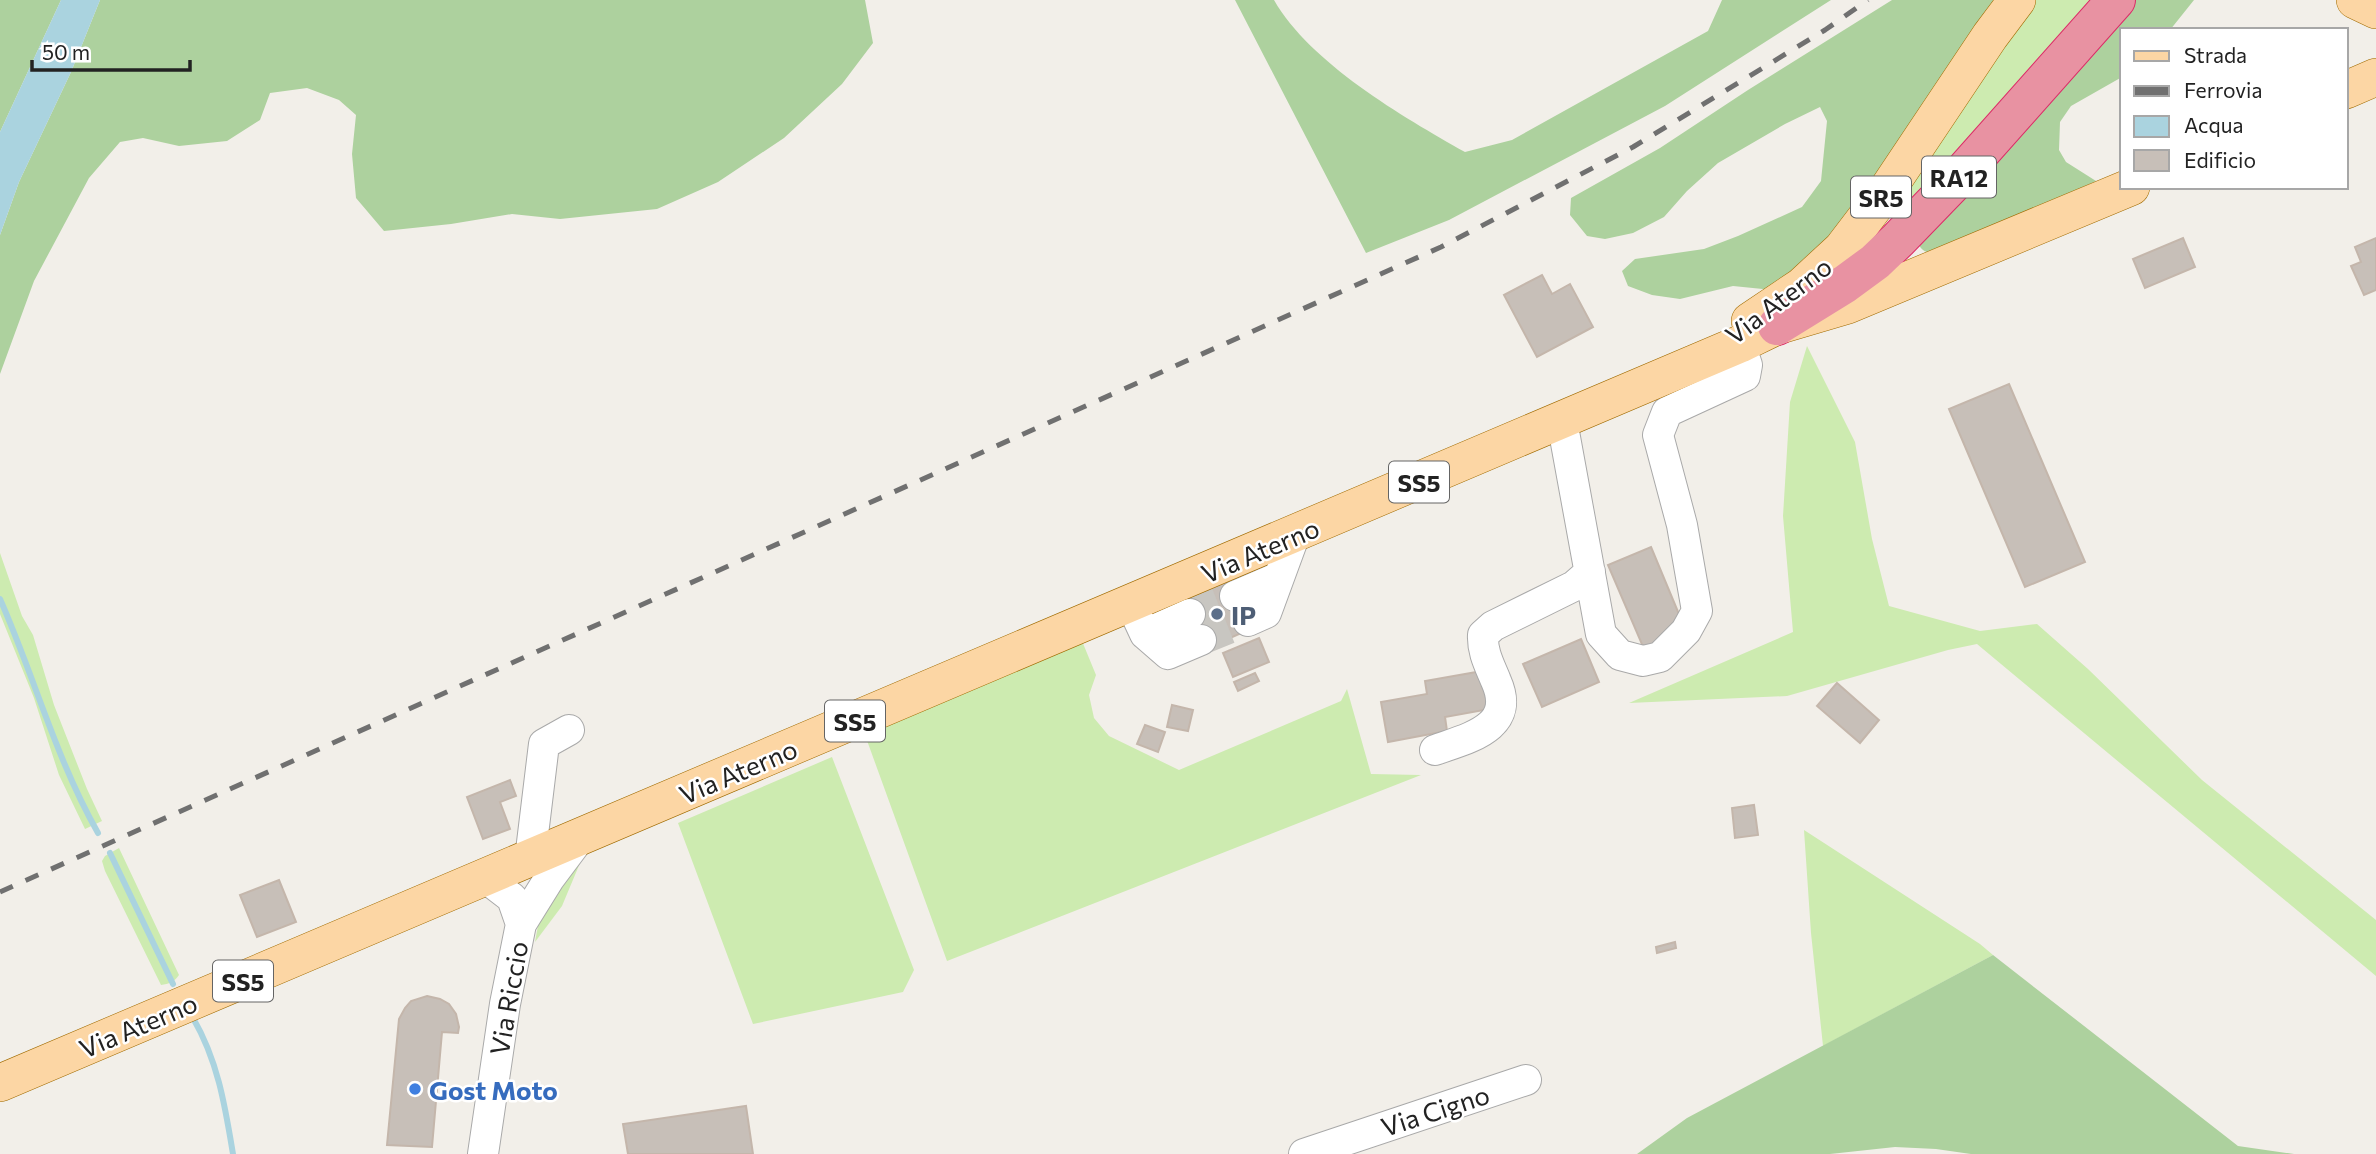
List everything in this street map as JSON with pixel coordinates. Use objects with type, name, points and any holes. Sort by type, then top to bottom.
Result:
[{"type":"highway","name":"RA12","points":[[1777,326],[1845,284],[1875,262],[1898,240],[1957,179],[2116,0]]},
{"type":"main road","name":"Via Aterno","points":[[1706,358],[1723,340],[1802,286],[1842,249],[2017,0]]},
{"type":"main road","points":[[2354,0],[2376,10]]},
{"type":"main road","points":[[2348,89],[2376,77]]},
{"type":"main road","name":"Via Aterno","points":[[0,1083],[579,839],[1138,619],[1295,534],[1777,326],[1848,305],[2126,189]]},
{"type":"lane","points":[[1562,421],[1601,634],[1620,655],[1643,661],[1660,657],[1686,631],[1697,611],[1682,525],[1658,435],[1667,412],[1745,376],[1747,365],[1740,344]]},
{"type":"lane","points":[[1241,608],[1266,613],[1295,534]]},
{"type":"lane","points":[[1435,750],[1474,736],[1490,727],[1498,716],[1500,689],[1482,647],[1483,635],[1493,626],[1574,586],[1590,572]]},
{"type":"lane","points":[[1138,619],[1168,654],[1196,627]]},
{"type":"lane","points":[[530,859],[544,744],[569,730]]},
{"type":"lane","name":"Via Riccio","points":[[483,1154],[507,993],[521,924],[545,884],[579,839]]},
{"type":"lane","name":"Via Riccio","points":[[486,878],[512,898],[521,924]]},
{"type":"lane","name":"Via Cigno","points":[[1304,1154],[1526,1080]]},
{"type":"green space","points":[[0,0],[61,0],[0,132]]},
{"type":"green space","points":[[100,0],[865,0],[873,43],[842,84],[784,138],[718,182],[657,209],[560,219],[512,214],[384,231],[356,198],[352,154],[356,115],[339,100],[307,88],[270,93],[260,120],[227,141],[179,146],[143,138],[120,142],[89,178],[34,281],[0,374],[0,235],[19,182],[71,72]]},
{"type":"green space","points":[[1235,0],[1274,0],[1290,23],[1334,67],[1387,105],[1465,152],[1512,140],[1708,31],[1722,0],[1831,0],[1665,106],[1449,220],[1366,253]]},
{"type":"green space","points":[[1892,0],[2007,0],[1925,122],[1783,291],[1733,286],[1680,299],[1652,295],[1628,286],[1622,271],[1635,259],[1704,249],[1802,207],[1821,181],[1827,121],[1820,107],[1718,163],[1687,191],[1664,217],[1633,233],[1605,239],[1587,236],[1570,215],[1571,198],[1660,148]]},
{"type":"green space","points":[[2031,0],[2095,0],[1898,220],[1889,217]]},
{"type":"green space","points":[[2135,0],[2194,0],[2172,28],[2120,28],[2120,78],[2071,106],[2060,122],[2059,150],[2066,162],[2096,181],[1940,252],[1930,253],[1918,244]]},
{"type":"green space","points":[[1807,346],[1855,442],[1872,539],[1889,606],[1980,631],[2037,624],[2088,669],[2202,780],[2376,920],[2376,976],[1977,644],[1787,696],[1629,703],[1793,632],[1783,516],[1790,402]]},
{"type":"green space","points":[[0,553],[22,616],[33,635],[54,705],[102,821],[85,829],[59,775],[34,698],[0,614]]},
{"type":"green space","points":[[1082,641],[1096,675],[1089,695],[1094,718],[1109,736],[1179,770],[1341,701],[1347,689],[1371,774],[1421,775],[947,961],[865,735]]},
{"type":"green space","points":[[832,757],[914,970],[903,992],[753,1024],[678,823]]},
{"type":"green space","points":[[1804,830],[1980,944],[1993,955],[1823,1046]]},
{"type":"green space","points":[[119,848],[179,975],[169,983],[161,985],[105,871],[102,861],[105,856]]},
{"type":"green space","points":[[580,863],[562,906],[535,942],[539,920],[572,868]]},
{"type":"green space","points":[[1993,955],[2238,1146],[2294,1154],[1971,1154],[1895,1147],[1830,1154],[1637,1154],[1687,1118]]},
{"type":"water","points":[[61,0],[100,0],[71,72],[19,182],[0,235],[0,132]]},
{"type":"building","points":[[2183,238],[2195,267],[2145,288],[2133,259]]},
{"type":"building","points":[[2376,238],[2376,290],[2364,295],[2351,266],[2361,262],[2355,247]]},
{"type":"building","points":[[1542,275],[1552,294],[1570,284],[1593,327],[1537,357],[1504,295]]},
{"type":"building","points":[[2009,384],[2085,562],[2025,587],[1949,409]]},
{"type":"building","points":[[1651,547],[1686,631],[1644,649],[1608,565]]},
{"type":"building","name":"IP","points":[[1226,581],[1248,630],[1208,648],[1187,598]]},
{"type":"building","points":[[1259,638],[1269,662],[1233,677],[1223,653]]},
{"type":"building","points":[[1581,639],[1599,682],[1542,707],[1523,664]]},
{"type":"building","points":[[1488,670],[1495,708],[1445,717],[1447,731],[1388,742],[1381,702],[1427,694],[1425,681]]},
{"type":"building","points":[[1255,673],[1259,681],[1238,691],[1234,682]]},
{"type":"building","points":[[1837,683],[1879,720],[1860,743],[1817,706]]},
{"type":"building","points":[[1172,705],[1193,710],[1188,731],[1167,727]]},
{"type":"building","points":[[1145,725],[1165,732],[1158,752],[1137,744]]},
{"type":"building","points":[[510,780],[516,796],[500,802],[510,829],[483,839],[467,797]]},
{"type":"building","points":[[1754,805],[1758,835],[1735,838],[1732,808]]},
{"type":"building","points":[[279,880],[296,922],[257,937],[240,895]]},
{"type":"building","points":[[1675,942],[1676,948],[1657,953],[1656,947]]},
{"type":"building","name":"Gost Moto","points":[[427,996],[449,1004],[456,1014],[459,1027],[458,1033],[442,1032],[432,1147],[387,1145],[399,1019],[411,1001]]},
{"type":"building","points":[[746,1106],[753,1154],[628,1154],[623,1124]]},
{"type":"waterway","points":[[0,599],[70,776],[98,833]]},
{"type":"waterway","points":[[110,853],[173,984]]},
{"type":"waterway","points":[[193,1018],[215,1067],[233,1154]]},
{"type":"tunnel","points":[[1190,614],[1235,596]]},
{"type":"tunnel","points":[[1201,640],[1248,621]]},
{"type":"railway","points":[[0,892],[1441,247],[1633,147],[1825,30],[1868,0]]},
{"type":"place","name":"IP","points":[[1217,614]]},
{"type":"place","name":"Gost Moto","points":[[415,1089]]}]
